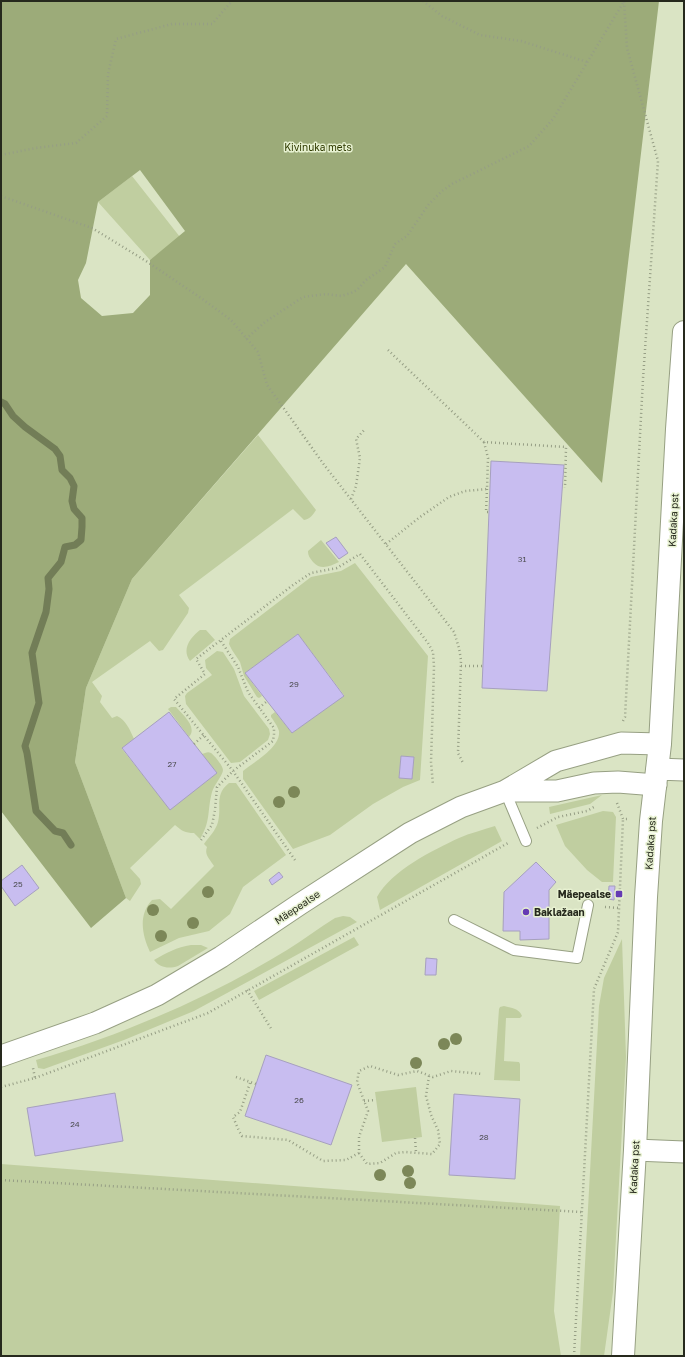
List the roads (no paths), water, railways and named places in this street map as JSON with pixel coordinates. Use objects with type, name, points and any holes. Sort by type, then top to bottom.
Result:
[{"type":"main road","name":"Kadaka pst","points":[[623,1356],[635,1150],[646,897],[651,821],[660,744],[677,429],[684,332]]},
{"type":"street","name":"Mäepealse","points":[[1,1056],[95,1023],[157,995],[221,958],[300,904],[410,833],[461,807],[505,791],[556,761],[621,743],[660,744]]},
{"type":"street","points":[[505,791],[557,791],[594,783],[618,782],[657,777],[684,770]]},
{"type":"street","points":[[635,1150],[684,1152]]},
{"type":"lane","points":[[505,791],[525,838]]},
{"type":"lane","points":[[454,920],[514,950],[577,958],[588,905]]},
{"type":"waterway","points":[[1,402],[5,404],[13,416],[25,427],[55,449],[60,456],[62,470],[70,478],[74,486],[72,501],[74,509],[82,518],[81,540],[75,545],[65,547],[61,562],[48,578],[49,589],[46,612],[32,653],[39,703],[25,746],[36,811],[55,831],[63,833],[71,845]]},
{"type":"place","name":"Mäepealse","points":[[619,894]]},
{"type":"place","name":"Baklažaan","points":[[526,912]]},
{"type":"park label","name":"Kivinuka mets","points":[[318,147]]}]
